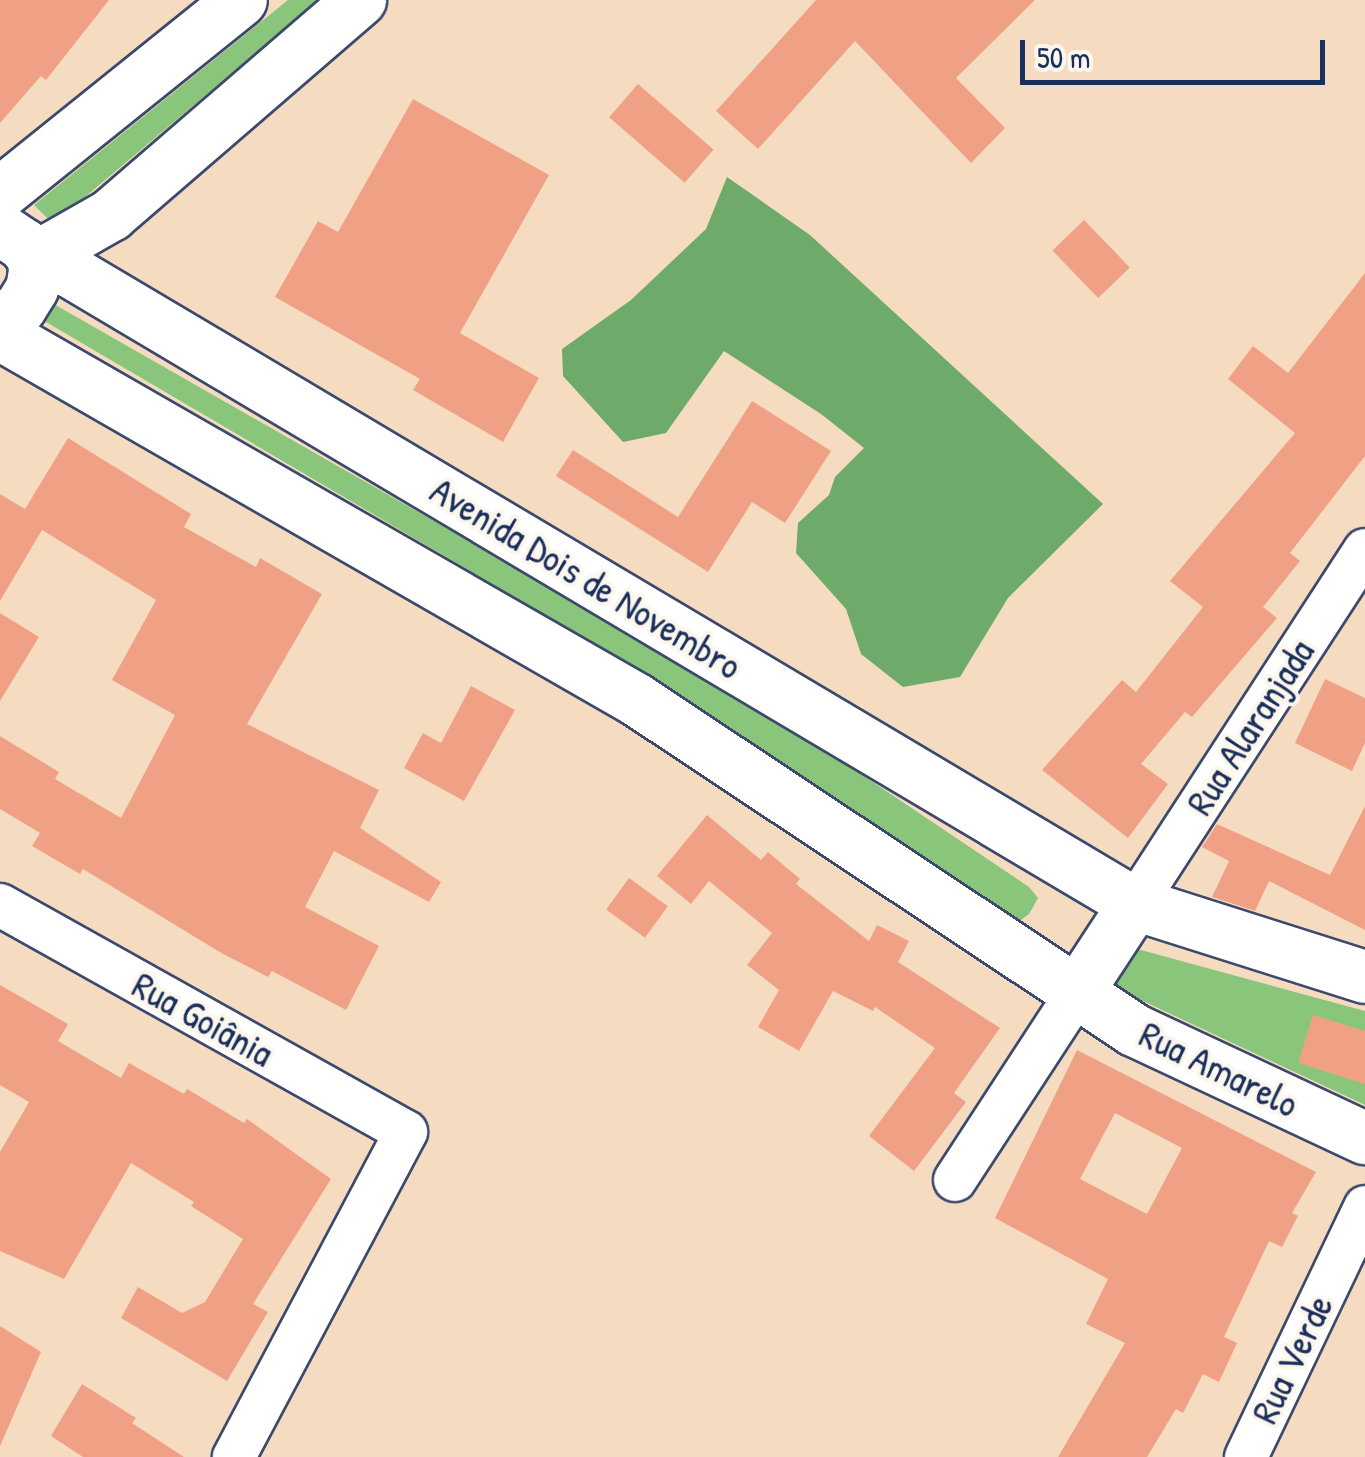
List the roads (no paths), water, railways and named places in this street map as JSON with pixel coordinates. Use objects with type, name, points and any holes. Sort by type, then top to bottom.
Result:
[{"type":"street","points":[[0,194],[241,0]]},
{"type":"street","points":[[0,324],[20,308],[32,289],[17,244],[111,215],[359,0]]},
{"type":"street","name":"Avenida Dois de Novembro","points":[[17,244],[72,272],[1135,904],[1365,977]]},
{"type":"street","name":"Avenida Dois de Novembro","points":[[0,334],[637,700],[1078,991]]},
{"type":"street","name":"Rua Alaranjada","points":[[1135,904],[1365,550]]},
{"type":"street","points":[[956,1180],[1135,904]]},
{"type":"street","name":"Rua Goiânia","points":[[0,905],[406,1132],[234,1457]]},
{"type":"street","name":"Rua Amarelo","points":[[1078,991],[1134,1030],[1365,1138]]},
{"type":"street","name":"Rua Verde","points":[[1246,1457],[1365,1207]]}]
